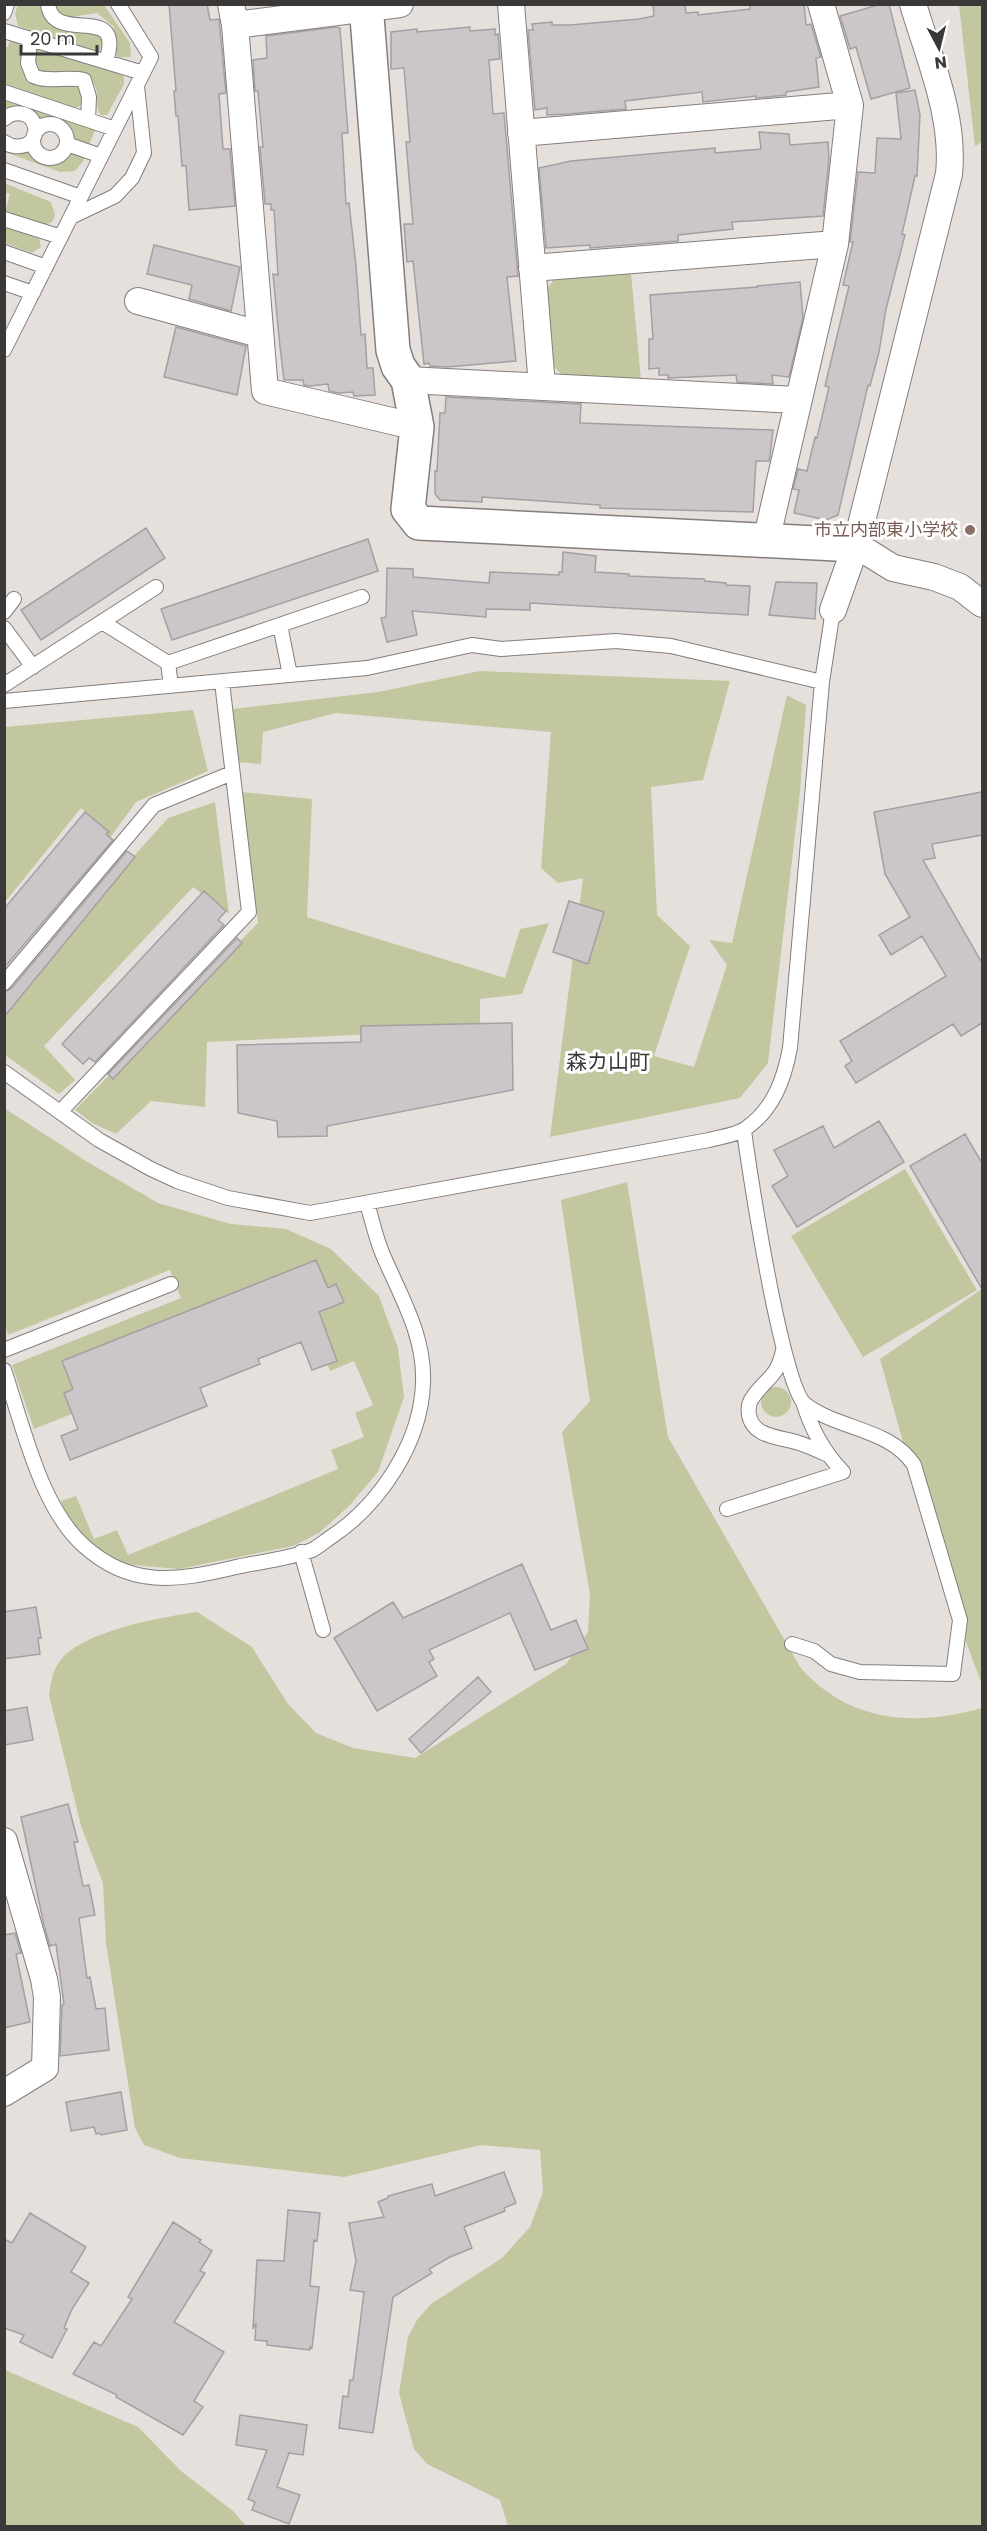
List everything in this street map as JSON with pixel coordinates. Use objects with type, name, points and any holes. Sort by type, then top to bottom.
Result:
[{"type":"street","points":[[400,4],[233,15],[265,391],[417,427]]},
{"type":"street","points":[[511,4],[542,386]]},
{"type":"street","points":[[766,541],[797,400],[836,244],[850,105],[821,4]]},
{"type":"street","points":[[833,610],[856,545],[950,166],[952,150],[941,98],[913,4]]},
{"type":"street","points":[[366,6],[393,350],[398,366],[408,380],[417,427],[408,509],[418,523],[856,545],[893,568],[934,577],[960,587],[982,603]]},
{"type":"street","points":[[521,133],[850,105]]},
{"type":"street","points":[[532,268],[836,244]]},
{"type":"street","points":[[138,301],[259,334]]},
{"type":"street","points":[[408,380],[797,400]]},
{"type":"street","points":[[4,1841],[37,1951],[46,1997],[45,2068],[4,2093]]},
{"type":"lane","points":[[4,13],[7,4]]},
{"type":"lane","points":[[48,4],[48,10],[55,18],[69,23],[92,18],[104,23],[110,33],[106,62]]},
{"type":"lane","points":[[4,350],[151,57],[118,4]]},
{"type":"lane","points":[[4,31],[106,62],[140,79]]},
{"type":"lane","points":[[30,39],[28,63],[33,76],[41,80],[72,77],[84,80],[89,97],[88,120]]},
{"type":"lane","points":[[71,218],[115,196],[132,178],[144,153],[140,79]]},
{"type":"lane","points":[[4,92],[115,129]]},
{"type":"lane","points":[[4,119],[15,113],[24,113],[31,119],[35,127],[34,136],[35,149],[46,157],[59,156],[67,144],[67,136],[54,124],[46,124],[39,129],[34,136],[24,146],[17,148],[4,142]]},
{"type":"lane","points":[[67,144],[101,156]]},
{"type":"lane","points":[[4,170],[81,197]]},
{"type":"lane","points":[[4,219],[61,237]]},
{"type":"lane","points":[[4,252],[46,267]]},
{"type":"lane","points":[[4,283],[33,293]]},
{"type":"lane","points":[[4,685],[156,587]]},
{"type":"lane","points":[[168,663],[362,597]]},
{"type":"lane","points":[[4,612],[14,599]]},
{"type":"lane","points":[[4,1072],[99,1140],[151,1169],[177,1181],[217,1194],[309,1213],[709,1140],[744,1130],[767,1108],[781,1084],[790,1048],[822,682],[833,610]]},
{"type":"lane","points":[[102,622],[168,663]]},
{"type":"lane","points":[[280,625],[290,675]]},
{"type":"lane","points":[[4,628],[33,667]]},
{"type":"lane","points":[[4,701],[367,668],[472,645],[501,649],[616,641],[670,646],[822,682]]},
{"type":"lane","points":[[168,663],[171,686]]},
{"type":"lane","points":[[60,1112],[249,912],[222,682]]},
{"type":"lane","points":[[4,983],[154,805],[232,773]]},
{"type":"lane","points":[[727,1509],[843,1472],[826,1454],[812,1428],[794,1385],[783,1348],[744,1130]]},
{"type":"lane","points":[[4,1370],[39,1475],[54,1507],[62,1521],[84,1546],[114,1567],[147,1578],[173,1579],[198,1576],[312,1550],[341,1530],[366,1508],[384,1486],[402,1456],[414,1428],[422,1400],[423,1381],[419,1341],[414,1323],[382,1254],[367,1203]]},
{"type":"lane","points":[[4,1350],[171,1284]]},
{"type":"lane","points":[[783,1348],[776,1370],[749,1403],[750,1420],[761,1432],[800,1443],[826,1454]]},
{"type":"lane","points":[[792,1644],[814,1651],[831,1664],[860,1672],[953,1674],[960,1620],[914,1465],[908,1454],[890,1443],[815,1410],[803,1402]]},
{"type":"lane","points":[[302,1552],[322,1630]]},
{"type":"green space","points":[[18,5],[42,5],[47,18],[104,31],[103,48],[96,53],[18,26],[15,13]]},
{"type":"green space","points":[[53,5],[104,5],[130,43],[131,57],[118,57],[115,53],[114,27],[97,13],[63,18],[53,9]]},
{"type":"green space","points":[[959,5],[982,5],[982,142],[975,146]]},
{"type":"green space","points":[[10,41],[19,41],[26,76],[76,83],[83,89],[84,105],[73,108],[5,84],[4,54]]},
{"type":"green space","points":[[36,48],[119,71],[124,77],[124,84],[107,115],[101,115],[99,112],[97,93],[89,78],[75,72],[41,75],[37,72],[33,53]]},
{"type":"green space","points":[[4,96],[96,128],[89,145],[72,140],[70,128],[62,123],[38,122],[5,111]]},
{"type":"green space","points":[[5,147],[30,148],[34,157],[49,161],[61,157],[70,150],[84,156],[84,160],[75,171],[60,172],[5,152]]},
{"type":"green space","points":[[4,183],[51,202],[55,215],[52,222],[43,226],[5,212],[10,194],[5,192]]},
{"type":"green space","points":[[5,226],[39,238],[41,247],[32,253],[5,243]]},
{"type":"green space","points":[[631,273],[641,380],[562,375],[551,363],[545,292],[555,278]]},
{"type":"green space","points":[[480,671],[730,681],[703,780],[651,787],[657,915],[690,946],[654,1056],[694,1067],[727,965],[709,940],[732,943],[787,695],[806,705],[800,792],[768,1063],[740,1098],[550,1137],[583,878],[558,883],[541,868],[551,732],[336,713],[263,732],[261,764],[237,762],[233,709],[378,692]]},
{"type":"green space","points":[[193,710],[208,771],[136,802],[110,838],[81,808],[5,902],[5,727]]},
{"type":"green space","points":[[242,792],[312,799],[307,917],[505,978],[520,929],[549,923],[522,994],[480,999],[480,1029],[207,1042],[205,1107],[151,1101],[116,1134],[92,1123],[75,1110],[258,923]]},
{"type":"green space","points":[[215,802],[229,914],[193,887],[44,1046],[75,1080],[59,1094],[5,1055],[5,1000],[168,818]]},
{"type":"green space","points":[[4,1108],[86,1161],[158,1203],[231,1224],[286,1229],[331,1249],[379,1296],[398,1348],[404,1397],[378,1472],[349,1506],[319,1533],[293,1546],[179,1569],[121,1564],[97,1548],[67,1519],[61,1501],[76,1496],[94,1539],[117,1530],[128,1555],[338,1469],[331,1450],[364,1437],[355,1413],[373,1405],[354,1361],[330,1371],[310,1319],[34,1429],[12,1365],[181,1298],[170,1270],[8,1335],[4,1321]]},
{"type":"green space","points":[[905,1169],[977,1290],[863,1357],[791,1236]]},
{"type":"green space","points":[[627,1182],[668,1437],[800,1667],[819,1686],[840,1700],[861,1710],[884,1716],[932,1717],[982,1708],[982,2526],[508,2526],[500,2500],[427,2464],[414,2449],[399,2393],[408,2337],[417,2320],[431,2304],[502,2258],[530,2227],[543,2192],[540,2150],[481,2145],[344,2177],[180,2158],[144,2145],[135,2128],[106,1943],[103,1883],[81,1826],[49,1695],[55,1669],[71,1650],[86,1641],[124,1627],[197,1612],[252,1647],[288,1704],[316,1733],[353,1748],[415,1758],[566,1664],[588,1632],[590,1594],[562,1432],[590,1401],[561,1200]]},
{"type":"green space","points":[[982,1289],[982,1685],[935,1558],[880,1359]]},
{"type":"green space","points":[[776,1387],[787,1391],[791,1402],[787,1413],[776,1417],[765,1413],[761,1402],[765,1391]]},
{"type":"green space","points":[[5,2370],[138,2427],[181,2471],[233,2511],[246,2526],[5,2526]]},
{"type":"building","points":[[169,4],[207,4],[210,20],[219,19],[226,93],[219,94],[223,149],[230,149],[235,206],[189,210],[186,166],[182,166],[178,116],[176,116]]},
{"type":"building","points":[[653,4],[685,4],[686,13],[698,12],[698,15],[750,9],[750,4],[804,4],[806,25],[811,24],[821,57],[816,58],[819,87],[786,92],[786,95],[703,102],[702,92],[625,101],[626,109],[567,114],[547,115],[547,108],[535,110],[528,30],[533,30],[532,24],[552,22],[552,25],[570,25],[639,19],[654,16]]},
{"type":"building","points":[[881,4],[889,4],[910,88],[871,99],[856,47],[850,49],[840,16]]},
{"type":"building","points":[[470,27],[470,31],[495,29],[495,35],[498,34],[500,59],[489,60],[493,114],[504,113],[518,276],[507,277],[516,361],[447,367],[430,366],[429,363],[424,364],[413,261],[407,262],[404,224],[413,224],[406,142],[410,142],[404,68],[391,69],[391,32]]},
{"type":"building","points":[[340,28],[348,133],[342,133],[346,204],[349,203],[361,335],[365,334],[367,368],[373,368],[375,395],[354,396],[353,392],[329,391],[328,384],[310,386],[304,385],[303,380],[284,380],[280,347],[273,274],[278,275],[274,210],[271,210],[271,204],[265,204],[260,147],[263,147],[253,60],[267,58],[266,36]]},
{"type":"building","points":[[915,90],[920,115],[917,176],[915,176],[902,234],[905,235],[886,309],[879,352],[870,386],[868,385],[838,515],[826,520],[794,513],[799,490],[793,489],[798,469],[807,471],[815,437],[817,438],[829,387],[825,386],[849,286],[843,285],[853,242],[850,242],[858,172],[875,173],[877,138],[901,139],[896,93]]},
{"type":"building","points":[[759,132],[789,134],[790,145],[828,142],[829,159],[823,216],[732,222],[733,229],[678,235],[678,241],[590,248],[590,245],[546,248],[539,168],[571,161],[715,148],[715,153],[761,149]]},
{"type":"building","points":[[154,245],[240,267],[231,311],[189,299],[192,285],[147,274]]},
{"type":"building","points":[[800,282],[803,318],[789,377],[772,375],[773,384],[737,382],[736,375],[668,378],[668,375],[659,375],[659,368],[649,369],[649,339],[653,339],[650,295]]},
{"type":"building","points":[[176,327],[246,346],[237,395],[164,377]]},
{"type":"building","points":[[446,397],[581,404],[580,423],[773,430],[770,456],[769,461],[756,461],[753,512],[600,508],[600,505],[482,497],[482,502],[440,500],[435,494],[435,471],[437,471],[440,413],[445,413]]},
{"type":"building","points":[[146,528],[165,558],[41,640],[21,610]]},
{"type":"building","points":[[368,539],[378,571],[172,640],[161,609]]},
{"type":"building","points":[[563,552],[596,556],[595,572],[629,574],[629,576],[704,579],[726,583],[726,585],[750,586],[748,615],[530,603],[530,610],[486,609],[486,617],[412,611],[417,635],[387,642],[381,618],[386,617],[387,568],[413,569],[413,577],[489,583],[490,572],[559,575],[559,572],[562,572]]},
{"type":"building","points":[[776,582],[817,583],[815,619],[769,615]]},
{"type":"building","points":[[982,792],[982,835],[932,844],[935,858],[923,860],[982,963],[982,1023],[961,1036],[953,1024],[856,1083],[845,1066],[852,1061],[840,1041],[946,976],[922,936],[891,955],[879,935],[910,917],[885,874],[874,812]]},
{"type":"building","points":[[85,812],[109,832],[106,834],[113,840],[4,968],[4,909]]},
{"type":"building","points":[[127,851],[135,857],[4,1017],[4,992],[11,989]]},
{"type":"building","points":[[204,891],[226,911],[218,920],[224,925],[95,1062],[89,1058],[83,1064],[62,1044]]},
{"type":"building","points":[[569,901],[604,912],[588,964],[553,952]]},
{"type":"building","points":[[237,938],[242,943],[113,1079],[108,1074]]},
{"type":"building","points":[[512,1023],[513,1090],[327,1126],[327,1136],[278,1137],[277,1121],[238,1113],[237,1045],[361,1042],[361,1026]]},
{"type":"building","points":[[879,1121],[904,1162],[797,1227],[772,1186],[788,1176],[774,1150],[823,1126],[834,1148]]},
{"type":"building","points":[[965,1134],[982,1163],[982,1289],[910,1166]]},
{"type":"building","points":[[316,1260],[328,1288],[336,1284],[344,1302],[319,1312],[337,1361],[312,1370],[301,1342],[258,1359],[260,1364],[200,1388],[207,1406],[70,1460],[61,1436],[78,1429],[64,1393],[73,1389],[62,1361]]},
{"type":"building","points":[[522,1564],[551,1630],[576,1620],[588,1649],[535,1670],[510,1613],[429,1650],[434,1659],[429,1662],[437,1676],[377,1711],[334,1638],[393,1602],[403,1618]]},
{"type":"building","points":[[36,1607],[41,1638],[38,1638],[40,1654],[4,1659],[4,1612]]},
{"type":"building","points":[[478,1677],[491,1692],[421,1753],[409,1739]]},
{"type":"building","points":[[27,1707],[33,1740],[4,1745],[4,1711]]},
{"type":"building","points":[[68,1804],[78,1842],[74,1842],[83,1886],[89,1885],[95,1915],[79,1918],[87,1978],[90,1977],[96,2009],[105,2008],[109,2050],[60,2056],[62,2005],[64,2004],[56,1944],[50,1946],[44,1925],[21,1817]]},
{"type":"building","points":[[15,1933],[21,1953],[16,1954],[30,2022],[4,2028],[4,1935]]},
{"type":"building","points":[[121,2092],[127,2130],[101,2135],[96,2134],[94,2127],[71,2131],[66,2102]]},
{"type":"building","points":[[504,2172],[516,2203],[504,2208],[505,2211],[464,2227],[472,2248],[429,2269],[432,2273],[393,2297],[373,2433],[339,2428],[343,2396],[348,2397],[350,2380],[353,2380],[364,2292],[350,2290],[356,2261],[349,2223],[384,2217],[378,2202],[388,2196],[432,2184],[435,2196]]},
{"type":"building","points":[[288,2210],[320,2213],[317,2241],[314,2240],[310,2286],[319,2287],[310,2350],[267,2345],[267,2341],[255,2340],[256,2323],[253,2329],[257,2260],[284,2261]]},
{"type":"building","points":[[30,2213],[86,2247],[71,2272],[89,2283],[72,2309],[64,2328],[67,2329],[52,2358],[20,2342],[24,2335],[4,2328],[4,2239],[12,2243]]},
{"type":"building","points":[[173,2222],[201,2240],[199,2242],[212,2251],[200,2271],[205,2273],[174,2322],[224,2352],[194,2401],[203,2407],[183,2435],[116,2397],[117,2395],[73,2374],[94,2342],[101,2346],[132,2299],[128,2297]]},
{"type":"building","points":[[240,2415],[307,2425],[303,2455],[289,2453],[277,2487],[300,2495],[289,2524],[252,2510],[255,2502],[248,2499],[267,2450],[236,2445]]},
{"type":"place","name":"市立内部東小学校","points":[[970,530]]},
{"type":"district","name":"森カ山町","points":[[608,1062]]}]
